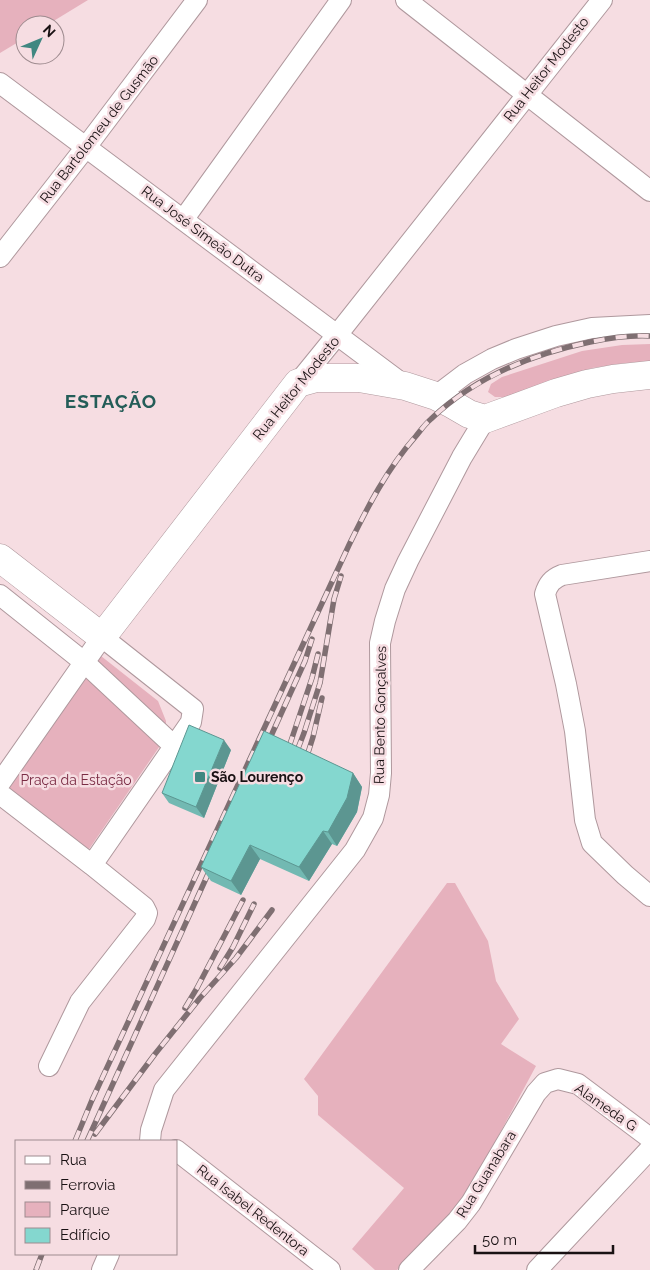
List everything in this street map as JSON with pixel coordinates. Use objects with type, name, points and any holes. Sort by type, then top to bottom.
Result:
[{"type":"main road","points":[[485,419],[556,393],[587,384],[650,375]]},
{"type":"main road","name":"Rua José Simeão Dutra","points":[[298,383],[316,378],[359,378],[405,386],[436,396],[469,414],[485,419]]},
{"type":"main road","name":"Rua Heitor Modesto","points":[[102,638],[298,383]]},
{"type":"main road","points":[[0,558],[102,638]]},
{"type":"street","name":"Rua Bartolomeu de Gusmão","points":[[0,257],[197,0]]},
{"type":"street","points":[[183,220],[341,0]]},
{"type":"street","points":[[406,0],[650,191]]},
{"type":"street","name":"Rua Heitor Modesto","points":[[298,383],[602,0]]},
{"type":"street","name":"Rua José Simeão Dutra","points":[[0,83],[405,386]]},
{"type":"street","points":[[436,396],[466,374],[492,359],[516,349],[556,336],[592,328],[650,325]]},
{"type":"street","name":"Rua Bento Gonçalves","points":[[155,1138],[164,1090],[355,850],[373,818],[379,795],[381,773],[380,643],[385,621],[395,589],[408,561],[462,456],[485,419]]},
{"type":"street","points":[[650,561],[562,575],[554,578],[547,586],[545,594],[575,731],[585,820],[592,843],[650,896]]},
{"type":"street","points":[[0,595],[84,662],[174,746]]},
{"type":"street","points":[[92,865],[191,722],[193,708],[102,638]]},
{"type":"street","name":"Rua Heitor Modesto","points":[[0,783],[102,638]]},
{"type":"street","points":[[0,794],[144,907],[147,913],[146,919],[80,1002],[49,1066]]},
{"type":"street","name":"Alameda G","points":[[536,1093],[545,1083],[558,1079],[578,1084],[650,1138]]},
{"type":"street","name":"Rua Guanabara","points":[[409,1270],[457,1221],[471,1203],[536,1093]]},
{"type":"street","points":[[537,1270],[650,1150]]},
{"type":"street","name":"Rua Isabel Redentora","points":[[178,1152],[330,1270]]},
{"type":"street","points":[[102,1270],[109,1255]]},
{"type":"green space","points":[[0,0],[88,0],[63,15],[15,15],[15,44],[0,53]]},
{"type":"green space","points":[[650,344],[650,362],[625,363],[592,368],[505,397],[495,397],[488,392],[491,384],[502,377],[582,351],[622,345]]},
{"type":"green space","name":"Praça da Estação","points":[[101,656],[158,701],[166,721],[166,737],[87,852],[7,791]]},
{"type":"green space","points":[[447,883],[455,883],[488,941],[496,981],[519,1019],[501,1044],[536,1066],[472,1185],[452,1212],[397,1270],[375,1270],[352,1249],[404,1188],[318,1115],[318,1096],[304,1079]]},
{"type":"building","name":"São Lourenço","points":[[189,725],[224,740],[196,807],[162,793]]},
{"type":"building","points":[[264,731],[353,773],[347,798],[328,832],[323,831],[299,867],[250,845],[231,881],[201,867]]},
{"type":"railway","points":[[75,1140],[92,1100],[349,545],[371,502],[396,461],[425,425],[448,404],[466,391],[505,370],[547,353],[568,347],[620,337],[650,336]]},
{"type":"railway","points":[[297,751],[320,683],[334,599],[341,576]]},
{"type":"railway","points":[[266,747],[305,661],[312,639]]},
{"type":"railway","points":[[289,747],[318,654]]},
{"type":"railway","points":[[307,756],[322,698]]},
{"type":"railway","points":[[87,1140],[213,863]]},
{"type":"railway","points":[[185,1008],[243,900]]},
{"type":"railway","points":[[220,968],[233,947],[254,904]]},
{"type":"railway","points":[[95,1134],[155,1054],[200,998],[236,958],[272,910]]},
{"type":"railway","points":[[36,1270],[42,1255]]},
{"type":"place","name":"São Lourenço","points":[[200,777]]},
{"type":"district","name":"ESTAÇÃO","points":[[111,401]]}]
